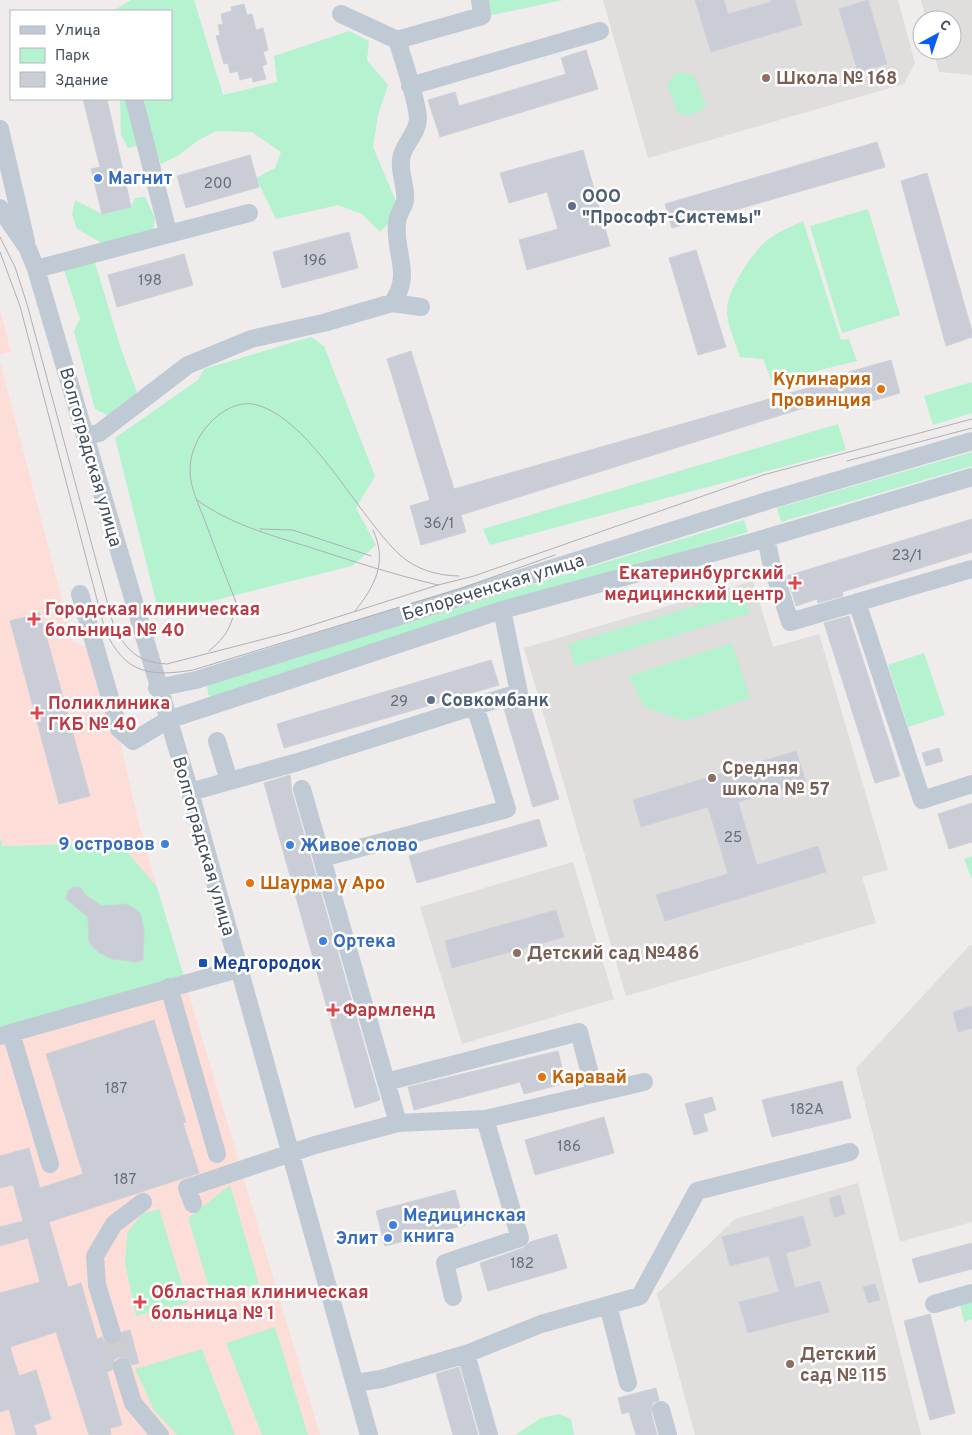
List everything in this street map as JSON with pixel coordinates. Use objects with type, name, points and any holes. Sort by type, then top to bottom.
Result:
[{"type":"street","points":[[342,14],[397,40],[482,16],[480,0]]},
{"type":"street","points":[[410,86],[600,31]]},
{"type":"street","points":[[392,303],[401,291],[403,274],[396,221],[404,201],[401,160],[408,141],[415,133],[418,118],[397,40]]},
{"type":"street","points":[[134,100],[168,232]]},
{"type":"street","points":[[0,129],[28,249]]},
{"type":"street","name":"Волгоградская улица","points":[[0,208],[28,249],[36,269],[190,792],[289,1154],[369,1435]]},
{"type":"street","points":[[36,269],[168,232],[249,213]]},
{"type":"street","points":[[85,436],[99,433],[188,365],[251,339],[323,323],[392,303],[421,307]]},
{"type":"street","name":"Белореченская улица","points":[[158,688],[196,680],[770,500],[972,442]]},
{"type":"street","name":"Белореченская улица","points":[[80,594],[119,729],[133,741],[168,720],[502,610],[766,538],[972,477]]},
{"type":"street","points":[[766,538],[771,562],[790,622],[972,568]]},
{"type":"street","points":[[856,602],[922,800],[972,784]]},
{"type":"street","points":[[190,792],[298,762],[519,693],[502,610]]},
{"type":"street","points":[[322,858],[507,809],[475,706]]},
{"type":"street","points":[[217,741],[229,781]]},
{"type":"street","points":[[302,789],[398,1123]]},
{"type":"street","points":[[50,1164],[6,1034],[238,969]]},
{"type":"street","points":[[169,987],[217,1154]]},
{"type":"street","points":[[386,1082],[579,1032],[595,1093]]},
{"type":"street","points":[[193,1204],[187,1188],[289,1154],[398,1123],[485,1119],[644,1082]]},
{"type":"street","points":[[453,1297],[445,1263],[520,1238],[485,1119]]},
{"type":"street","points":[[355,1383],[381,1379],[466,1354],[541,1324],[640,1296],[697,1191],[850,1152]]},
{"type":"street","points":[[112,1334],[97,1285],[95,1256],[114,1224],[143,1202]]},
{"type":"street","points":[[934,1304],[972,1293]]},
{"type":"street","points":[[608,1305],[628,1383]]},
{"type":"street","points":[[466,1354],[490,1435]]},
{"type":"street","points":[[122,1367],[133,1403],[160,1435]]},
{"type":"street","points":[[661,1410],[668,1435]]},
{"type":"shaded area","name":"Школа № 168","points":[[603,0],[898,0],[912,52],[912,60],[914,60],[915,63],[904,84],[648,158]]},
{"type":"shaded area","points":[[921,0],[972,0],[972,75],[939,72],[936,60],[962,60],[962,10],[924,10]]},
{"type":"shaded area","points":[[0,309],[11,352],[0,355]]},
{"type":"shaded area","name":"Городская клиническая больница № 40","points":[[0,362],[73,642],[100,652],[138,820],[157,887],[120,843],[3,846],[0,838]]},
{"type":"shaded area","name":"Средняя школа № 57","points":[[753,581],[773,647],[819,634],[888,870],[862,877],[876,923],[626,996],[524,648]]},
{"type":"shaded area","name":"Детский сад №486","points":[[573,862],[614,999],[462,1044],[420,907]]},
{"type":"shaded area","points":[[972,945],[972,1222],[900,1242],[856,1068]]},
{"type":"shaded area","name":"Областная клиническая больница № 1","points":[[184,977],[320,1435],[0,1435],[0,1027]]},
{"type":"shaded area","name":"Детский сад № 115","points":[[858,1183],[921,1435],[695,1435],[657,1294],[735,1219]]},
{"type":"green space","points":[[131,0],[194,0],[223,95],[277,82],[274,56],[349,31],[369,41],[367,60],[388,85],[378,115],[373,147],[400,211],[380,232],[362,214],[338,205],[276,219],[256,178],[275,168],[281,152],[252,132],[216,131],[197,141],[179,155],[161,164],[152,142],[128,148],[121,135],[120,100],[172,100],[172,10],[115,10]]},
{"type":"green space","points":[[486,0],[563,0],[488,16]]},
{"type":"green space","points":[[677,72],[694,75],[707,107],[690,115],[678,114],[667,84]]},
{"type":"green space","points":[[145,197],[155,218],[153,231],[107,246],[77,229],[72,214],[75,200],[102,214],[131,207],[135,198]]},
{"type":"green space","points":[[868,209],[900,315],[842,333],[810,226]]},
{"type":"green space","points":[[803,221],[841,340],[849,339],[857,361],[772,382],[763,359],[740,357],[729,323],[728,304],[740,274],[760,247],[774,235]]},
{"type":"green space","points":[[93,256],[121,349],[137,392],[123,407],[107,415],[95,409],[74,331],[80,319],[63,267]]},
{"type":"green space","points":[[311,337],[324,346],[375,476],[356,508],[376,545],[352,566],[159,614],[115,438],[198,380],[204,369]]},
{"type":"green space","points":[[972,382],[972,413],[933,425],[924,396]]},
{"type":"green space","points":[[838,424],[846,450],[490,545],[483,529]]},
{"type":"green space","points":[[972,452],[972,466],[781,522],[777,508]]},
{"type":"green space","points":[[744,520],[748,532],[212,698],[208,694],[207,684]]},
{"type":"green space","points":[[744,591],[750,613],[575,666],[568,644]]},
{"type":"green space","points":[[732,643],[750,698],[685,721],[644,707],[629,676]]},
{"type":"green space","points":[[924,653],[945,715],[908,727],[888,665]]},
{"type":"green space","points":[[0,838],[3,846],[120,843],[157,887],[184,977],[0,1027]]},
{"type":"green space","points":[[972,856],[972,879],[964,859]]},
{"type":"green space","points":[[230,1185],[259,1284],[212,1297],[188,1218]]},
{"type":"green space","points":[[159,1209],[188,1303],[136,1316],[125,1263],[127,1233],[142,1214]]},
{"type":"green space","points":[[972,1297],[972,1319],[964,1322],[959,1301]]},
{"type":"green space","points":[[275,1327],[308,1435],[262,1435],[226,1343]]},
{"type":"green space","points":[[202,1349],[235,1435],[177,1435],[154,1410],[135,1369]]},
{"type":"green space","points":[[559,1414],[571,1419],[574,1435],[515,1435],[541,1418]]},
{"type":"building","points":[[695,0],[724,0],[728,14],[771,2],[771,0],[795,0],[802,25],[711,52]]},
{"type":"building","points":[[868,0],[887,64],[858,72],[839,9]]},
{"type":"building","points":[[244,4],[247,15],[252,14],[256,30],[263,28],[268,50],[263,52],[267,64],[262,66],[266,79],[253,82],[252,77],[240,80],[238,71],[230,73],[228,63],[224,64],[216,36],[220,35],[218,25],[223,24],[221,14],[232,11],[231,7]]},
{"type":"building","points":[[586,50],[598,89],[440,137],[428,100],[455,92],[459,106],[566,74],[561,58]]},
{"type":"building","points":[[83,100],[107,100],[131,207],[102,214],[91,169],[100,167]]},
{"type":"building","points":[[877,142],[885,167],[672,228],[665,204]]},
{"type":"building","points":[[583,150],[610,246],[527,270],[519,240],[558,229],[547,192],[509,203],[500,173]]},
{"type":"building","points":[[250,155],[259,187],[186,208],[177,176]]},
{"type":"building","points":[[927,173],[972,331],[972,337],[946,346],[901,181]]},
{"type":"building","points":[[349,232],[358,268],[282,288],[273,252]]},
{"type":"building","points":[[696,250],[726,347],[698,355],[669,258]]},
{"type":"building","points":[[184,254],[193,285],[117,307],[108,275]]},
{"type":"building","points":[[411,351],[454,489],[850,376],[849,372],[891,360],[900,393],[858,405],[855,392],[461,515],[466,532],[421,545],[410,506],[430,500],[387,359]]},
{"type":"building","points":[[972,519],[972,552],[842,592],[843,596],[818,603],[817,599],[796,606],[787,576]]},
{"type":"building","points":[[40,613],[90,796],[59,804],[10,621]]},
{"type":"building","points":[[849,616],[900,776],[875,783],[824,623]]},
{"type":"building","points":[[491,660],[499,685],[284,748],[277,724]]},
{"type":"building","points":[[529,701],[559,799],[533,807],[504,709]]},
{"type":"building","points":[[939,748],[943,761],[926,766],[922,753]]},
{"type":"building","points":[[796,751],[806,782],[738,802],[757,865],[818,846],[826,872],[665,921],[656,895],[728,874],[708,807],[641,827],[633,800]]},
{"type":"building","points":[[290,775],[292,792],[380,1100],[355,1108],[264,783]]},
{"type":"building","points":[[972,803],[972,842],[949,849],[938,814]]},
{"type":"building","points":[[539,819],[547,846],[417,883],[409,856]]},
{"type":"building","points":[[73,887],[81,888],[85,895],[102,906],[127,904],[140,913],[144,929],[143,960],[137,962],[112,959],[98,952],[89,942],[88,917],[66,899],[68,891]]},
{"type":"building","points":[[556,910],[564,937],[452,968],[445,941]]},
{"type":"building","points":[[972,1006],[972,1028],[958,1032],[953,1012]]},
{"type":"building","points":[[154,1020],[186,1122],[183,1123],[199,1173],[49,1222],[68,1287],[81,1283],[97,1339],[102,1337],[105,1342],[115,1344],[120,1341],[122,1332],[130,1330],[139,1363],[132,1365],[129,1359],[119,1357],[114,1360],[112,1370],[107,1372],[122,1425],[110,1428],[111,1435],[89,1435],[56,1332],[10,1347],[19,1376],[36,1370],[51,1419],[34,1425],[37,1435],[16,1435],[9,1409],[0,1412],[0,1293],[40,1282],[28,1238],[0,1246],[0,1227],[23,1221],[13,1185],[0,1188],[0,1156],[29,1148],[40,1188],[83,1174],[46,1054]]},
{"type":"building","points":[[558,1051],[566,1083],[524,1094],[520,1082],[414,1110],[408,1087]]},
{"type":"building","points":[[842,1081],[851,1118],[772,1137],[762,1100]]},
{"type":"building","points":[[712,1097],[716,1110],[703,1114],[708,1131],[694,1135],[685,1104]]},
{"type":"building","points":[[604,1117],[614,1153],[535,1175],[525,1140]]},
{"type":"building","points":[[455,1190],[465,1225],[385,1246],[376,1211]]},
{"type":"building","points":[[840,1195],[845,1214],[834,1217],[829,1198]]},
{"type":"building","points":[[803,1216],[811,1246],[786,1253],[795,1288],[820,1281],[829,1312],[748,1333],[739,1302],[779,1292],[769,1256],[730,1266],[722,1237]]},
{"type":"building","points":[[557,1234],[567,1268],[488,1291],[480,1263],[523,1248],[530,1242]]},
{"type":"building","points":[[972,1243],[972,1269],[919,1283],[912,1259]]},
{"type":"building","points":[[875,1284],[880,1300],[868,1303],[863,1287]]},
{"type":"building","points":[[930,1314],[955,1413],[930,1420],[904,1321]]},
{"type":"building","points":[[459,1367],[478,1435],[453,1435],[436,1374]]},
{"type":"building","points":[[656,1388],[659,1400],[653,1403],[651,1412],[657,1435],[636,1435],[629,1412],[622,1414],[618,1398]]},
{"type":"tunnel","points":[[112,1334],[122,1367]]},
{"type":"tram line","points":[[0,237],[15,267],[27,304],[114,627],[129,649],[141,658],[157,663],[167,664],[287,633],[438,585],[474,576],[763,475],[972,419]]},
{"type":"tram line","points":[[0,252],[20,306],[105,630],[121,656],[130,664],[152,672],[164,673],[193,670],[459,589],[555,555]]},
{"type":"tram line","points":[[209,651],[228,630],[233,618],[236,602],[195,496],[190,477],[190,464],[196,445],[206,428],[220,414],[238,405],[257,405],[277,414],[296,429],[333,471],[384,538],[406,560],[427,571],[459,576]]},
{"type":"tram line","points":[[847,461],[972,428]]},
{"type":"tram line","points":[[197,500],[223,516],[265,533],[374,568],[438,585]]},
{"type":"tram line","points":[[260,529],[293,530],[371,556]]},
{"type":"tram line","points":[[355,611],[368,592],[377,573],[379,553],[373,530]]},
{"type":"place","name":"Школа № 168","points":[[766,78]]},
{"type":"place","name":"Магнит","points":[[98,178]]},
{"type":"place","name":"ООО \"Прософт-Системы\"","points":[[572,206]]},
{"type":"place","name":"Кулинария Провинция","points":[[881,389]]},
{"type":"place","name":"Екатеринбургский медицинский центр","points":[[795,583]]},
{"type":"place","name":"Городская клиническая больница № 40","points":[[34,619]]},
{"type":"place","name":"Совкомбанк","points":[[431,700]]},
{"type":"place","name":"Поликлиника ГКБ № 40","points":[[37,713]]},
{"type":"place","name":"Средняя школа № 57","points":[[712,778]]},
{"type":"place","name":"9 островов","points":[[165,844]]},
{"type":"place","name":"Живое слово","points":[[290,845]]},
{"type":"place","name":"Шаурма у Аро","points":[[250,883]]},
{"type":"place","name":"Ортека","points":[[323,941]]},
{"type":"place","name":"Детский сад №486","points":[[517,953]]},
{"type":"place","name":"Медгородок","points":[[203,963]]},
{"type":"place","name":"Фармленд","points":[[333,1010]]},
{"type":"place","name":"Каравай","points":[[542,1077]]},
{"type":"place","name":"Медицинская книга","points":[[393,1225]]},
{"type":"place","name":"Элит","points":[[388,1238]]},
{"type":"place","name":"Областная клиническая больница № 1","points":[[140,1302]]},
{"type":"place","name":"Детский сад № 115","points":[[790,1364]]}]
